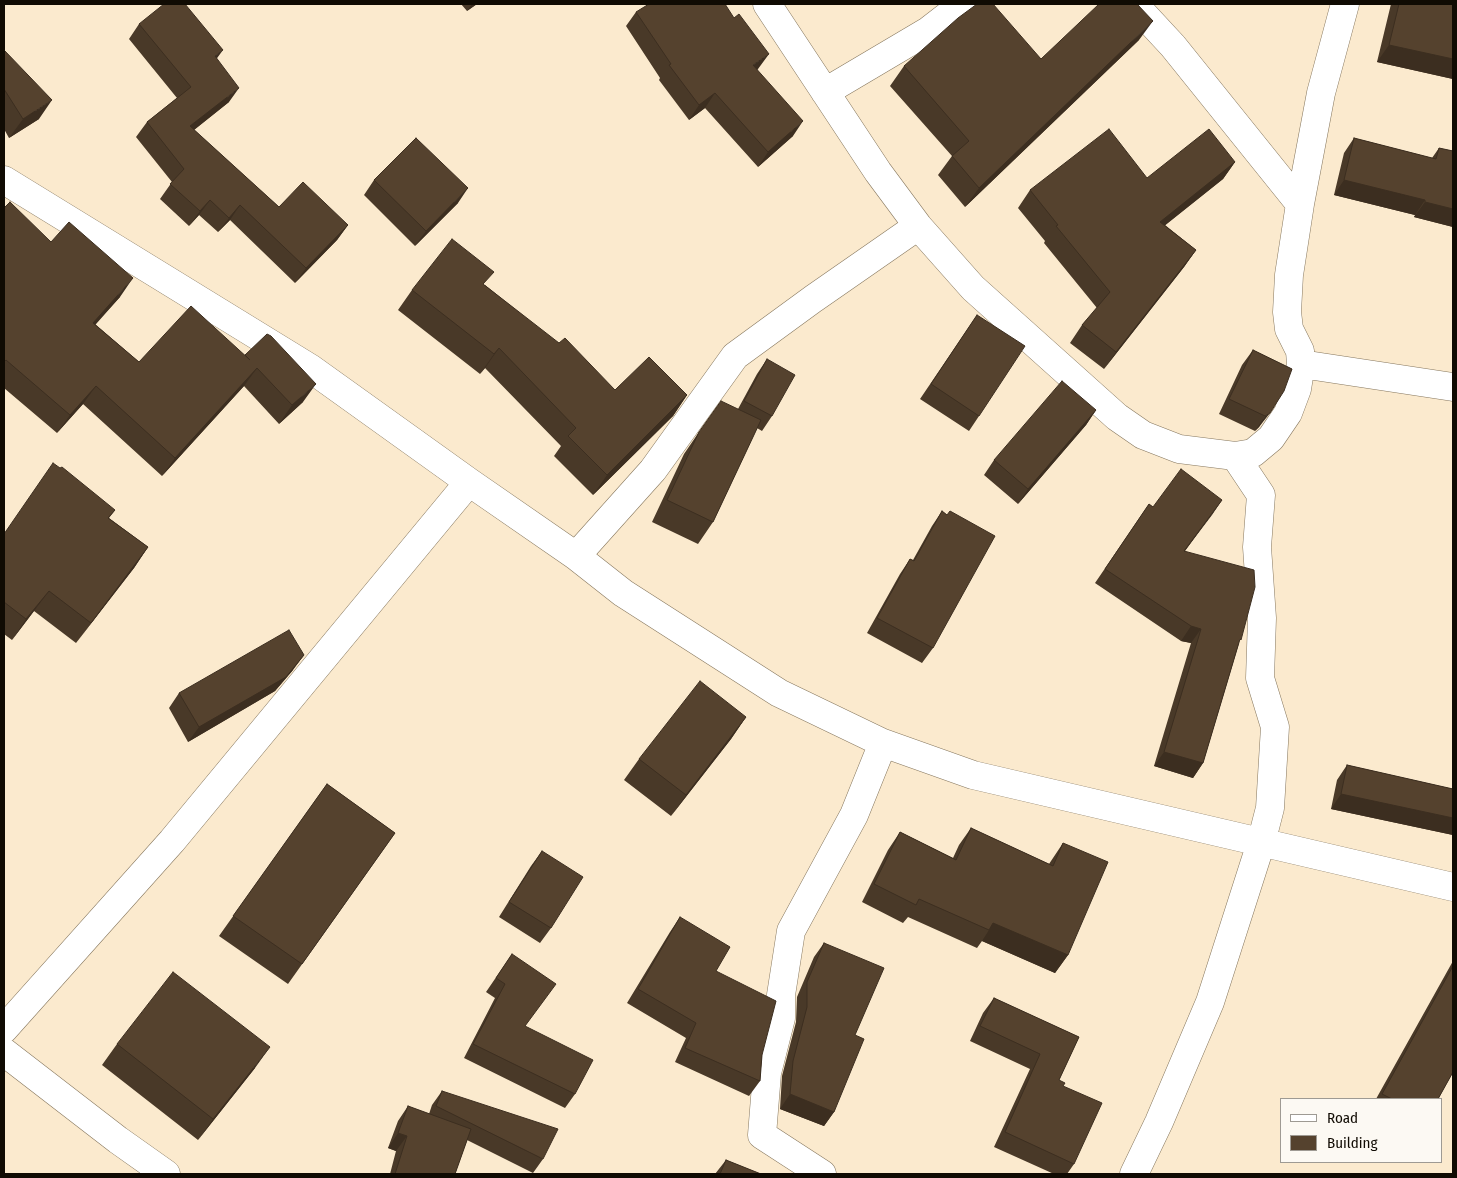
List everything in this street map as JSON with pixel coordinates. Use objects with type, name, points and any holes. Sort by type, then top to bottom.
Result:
[{"type":"street","points":[[767,4],[878,172],[918,226],[973,288],[1117,417],[1143,436],[1179,449],[1235,456],[1253,453],[1271,438],[1288,413],[1297,389],[1301,364],[1300,352],[1289,329],[1287,312],[1289,274],[1321,93],[1345,4]]},
{"type":"street","points":[[825,92],[928,31],[963,4]]},
{"type":"street","points":[[1134,4],[1174,46],[1300,204]]},
{"type":"street","points":[[4,180],[310,368],[576,556],[622,593],[779,693],[883,743],[973,775],[1453,887]]},
{"type":"street","points":[[576,556],[652,470],[735,356],[918,226]]},
{"type":"street","points":[[1301,364],[1453,387]]},
{"type":"street","points":[[1134,1174],[1159,1122],[1210,1002],[1261,843],[1270,808],[1275,726],[1260,678],[1262,618],[1257,547],[1261,495],[1266,481],[1271,438]]},
{"type":"street","points":[[1235,456],[1261,495]]},
{"type":"street","points":[[4,1029],[172,841],[469,482]]},
{"type":"street","points":[[822,1174],[762,1135],[767,1073],[781,1018],[781,995],[791,931],[854,815],[883,743]]},
{"type":"street","points":[[4,1052],[118,1140],[166,1174]]},
{"type":"building","points":[[164,4],[185,4],[223,50],[215,56],[239,88],[190,126],[279,207],[303,182],[348,225],[306,268],[240,205],[229,218],[210,200],[200,211],[170,184],[184,169],[147,122],[191,87],[139,24]]},
{"type":"building","points":[[649,4],[725,4],[734,18],[739,14],[769,54],[753,65],[803,121],[768,152],[715,93],[699,105],[669,65],[671,64],[636,12]]},
{"type":"building","points":[[977,4],[993,4],[1041,59],[1099,4],[1137,4],[1153,21],[979,188],[952,156],[969,141],[904,66],[958,18]]},
{"type":"building","points":[[1399,4],[1453,4],[1453,59],[1389,45]]},
{"type":"building","points":[[4,50],[52,100],[23,119],[4,89]]},
{"type":"building","points":[[1109,129],[1147,178],[1209,129],[1235,162],[1160,222],[1196,250],[1116,352],[1082,325],[1110,292],[1056,226],[1058,225],[1030,190]]},
{"type":"building","points":[[416,138],[468,188],[426,231],[374,180]]},
{"type":"building","points":[[1354,138],[1436,159],[1439,148],[1453,151],[1453,209],[1344,180]]},
{"type":"building","points":[[10,202],[51,242],[69,222],[133,278],[93,323],[139,362],[191,306],[250,360],[245,355],[267,334],[271,336],[316,384],[292,405],[257,368],[175,458],[96,386],[70,415],[4,360],[4,208]]},
{"type":"building","points":[[452,239],[494,272],[483,284],[559,343],[565,338],[615,390],[649,357],[687,395],[607,475],[568,436],[576,428],[499,348],[494,354],[412,290]]},
{"type":"building","points":[[977,315],[1025,346],[979,416],[931,384]]},
{"type":"building","points":[[1253,350],[1292,369],[1284,391],[1270,413],[1265,416],[1229,399]]},
{"type":"building","points":[[767,359],[795,375],[772,416],[744,401]]},
{"type":"building","points":[[1062,381],[1096,410],[1028,489],[994,460]]},
{"type":"building","points":[[721,401],[761,420],[713,522],[667,500],[699,432]]},
{"type":"building","points":[[53,463],[60,468],[62,467],[115,510],[108,518],[148,547],[91,623],[49,591],[26,619],[4,602],[4,534]]},
{"type":"building","points":[[1181,469],[1222,500],[1184,551],[1254,570],[1255,587],[1241,640],[1203,763],[1164,752],[1201,629],[1191,626],[1105,569],[1149,504],[1153,507]]},
{"type":"building","points":[[942,511],[947,515],[950,511],[995,536],[933,648],[877,618],[910,559],[914,561]]},
{"type":"building","points":[[289,630],[304,655],[286,677],[199,727],[179,693]]},
{"type":"building","points":[[700,681],[746,717],[686,795],[639,759]]},
{"type":"building","points":[[1347,765],[1453,789],[1453,818],[1341,794]]},
{"type":"building","points":[[327,784],[395,833],[302,964],[233,916]]},
{"type":"building","points":[[971,828],[1053,866],[1063,843],[1108,862],[1068,955],[993,923],[989,930],[919,899],[916,905],[874,884],[900,832],[956,860]]},
{"type":"building","points":[[542,851],[583,877],[551,928],[509,902]]},
{"type":"building","points":[[680,917],[730,947],[716,971],[776,1001],[762,1055],[760,1081],[685,1048],[696,1023],[638,989]]},
{"type":"building","points":[[824,943],[884,968],[855,1035],[864,1039],[834,1112],[790,1094],[793,1061],[807,1007],[807,982]]},
{"type":"building","points":[[512,954],[556,984],[525,1026],[593,1060],[575,1094],[473,1044],[505,984],[496,978]]},
{"type":"building","points":[[1453,966],[1453,1072],[1439,1098],[1390,1098],[1382,1094]]},
{"type":"building","points":[[173,972],[270,1047],[213,1119],[117,1044]]},
{"type":"building","points":[[994,998],[1079,1037],[1059,1080],[1065,1083],[1063,1086],[1102,1103],[1074,1164],[1005,1132],[1040,1054],[980,1026]]},
{"type":"building","points":[[442,1091],[558,1129],[543,1159],[436,1106]]},
{"type":"building","points":[[408,1106],[471,1129],[455,1174],[395,1174],[407,1136],[398,1133]]},
{"type":"building","points":[[726,1160],[761,1174],[720,1174]]}]
